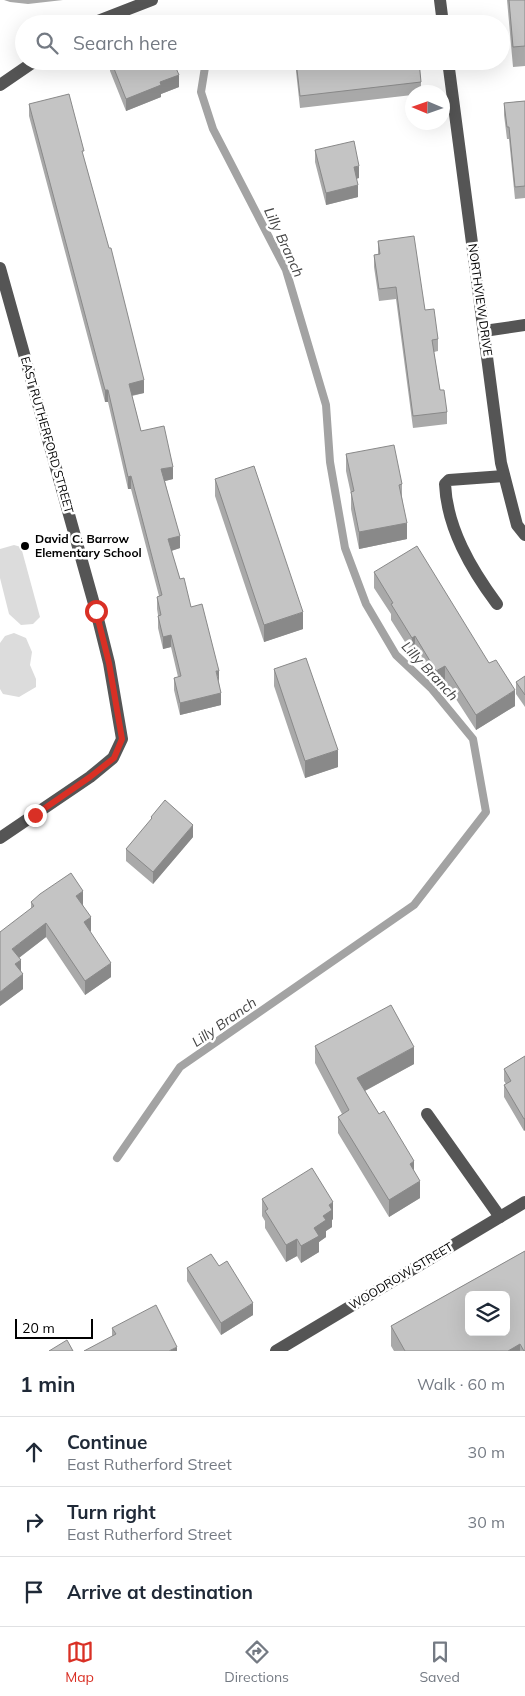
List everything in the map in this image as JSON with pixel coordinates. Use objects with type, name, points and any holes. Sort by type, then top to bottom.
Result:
[{"type":"street","points":[[113,15],[152,0]]},
{"type":"street","points":[[440,0],[442,15]]},
{"type":"street","points":[[0,85],[22,70]]},
{"type":"street","name":"NORTHVIEW DRIVE","points":[[449,70],[501,463],[516,524],[525,534]]},
{"type":"street","name":"EAST RUTHERFORD STREET","points":[[0,268],[96,611],[109,663],[122,739],[114,758],[82,783],[0,838]]},
{"type":"street","points":[[484,331],[525,325]]},
{"type":"street","points":[[497,604],[481,582],[458,540],[446,498],[445,484],[449,480],[504,476]]},
{"type":"street","points":[[427,1114],[500,1217]]},
{"type":"street","name":"WOODROW STREET","points":[[276,1351],[525,1202]]},
{"type":"shaded area","points":[[14,545],[21,547],[40,617],[33,624],[21,625],[9,614],[0,578],[0,549]]},
{"type":"shaded area","points":[[14,633],[26,638],[32,652],[30,665],[36,679],[36,687],[19,697],[3,694],[0,689],[0,643],[5,636]]},
{"type":"building","points":[[509,0],[525,0],[525,46],[513,47]]},
{"type":"building","points":[[115,70],[177,70],[179,75],[160,82],[161,85],[126,99]]},
{"type":"building","points":[[297,70],[420,70],[421,82],[300,96]]},
{"type":"building","points":[[69,94],[84,151],[82,151],[109,248],[111,248],[144,380],[129,384],[141,431],[164,426],[173,467],[161,469],[180,536],[168,539],[180,579],[184,578],[191,607],[202,604],[219,671],[216,671],[221,693],[180,703],[174,678],[181,676],[171,635],[163,637],[158,616],[161,615],[157,597],[162,595],[131,476],[128,477],[108,390],[105,390],[29,104]]},
{"type":"building","points":[[525,101],[525,186],[515,187],[509,127],[507,127],[504,103]]},
{"type":"building","points":[[354,141],[359,166],[354,167],[358,185],[326,193],[315,150]]},
{"type":"building","points":[[414,236],[425,310],[434,309],[438,339],[432,340],[440,390],[444,390],[447,412],[413,416],[396,287],[379,289],[374,255],[380,254],[378,241]]},
{"type":"building","points":[[394,445],[402,484],[399,485],[407,523],[359,532],[351,492],[354,491],[346,454]]},
{"type":"building","points":[[254,466],[303,612],[264,625],[215,479]]},
{"type":"building","points":[[417,546],[489,663],[496,660],[515,690],[476,715],[445,666],[436,671],[415,636],[412,638],[374,572]]},
{"type":"building","points":[[306,658],[338,750],[305,761],[274,669]]},
{"type":"building","points":[[525,676],[525,695],[516,682]]},
{"type":"building","points":[[165,800],[193,825],[153,872],[126,849]]},
{"type":"building","points":[[71,873],[83,891],[76,896],[91,917],[84,922],[111,963],[85,981],[46,923],[12,949],[21,960],[15,964],[23,974],[0,992],[0,932],[34,906],[31,902],[40,894]]},
{"type":"building","points":[[391,1005],[414,1047],[357,1078],[379,1114],[384,1111],[414,1161],[410,1164],[420,1181],[389,1200],[338,1117],[349,1110],[315,1046]]},
{"type":"building","points":[[525,1056],[524,1119],[504,1085],[511,1081],[504,1069]]},
{"type":"building","points":[[312,1168],[333,1202],[329,1205],[332,1210],[323,1216],[326,1220],[314,1228],[319,1236],[301,1246],[297,1239],[286,1245],[265,1211],[268,1209],[262,1199]]},
{"type":"building","points":[[525,1251],[525,1351],[520,1344],[508,1351],[405,1351],[391,1326]]},
{"type":"building","points":[[211,1254],[219,1266],[227,1261],[253,1303],[221,1323],[187,1268]]},
{"type":"building","points":[[156,1305],[177,1347],[169,1351],[84,1351],[116,1334],[112,1328]]},
{"type":"building","points":[[67,1340],[73,1351],[49,1351]]},
{"type":"waterway","name":"Lilly Branch","points":[[117,1158],[180,1067],[414,905],[486,812],[473,739],[431,688],[396,655],[366,604],[345,548],[330,462],[326,405],[286,270],[213,129],[201,92],[205,70]]},
{"type":"place","name":"David C. Barrow Elementary School","points":[[25,546]]},
{"type":"route","points":[[35,815],[114,758],[122,739],[109,663],[96,611]]}]
